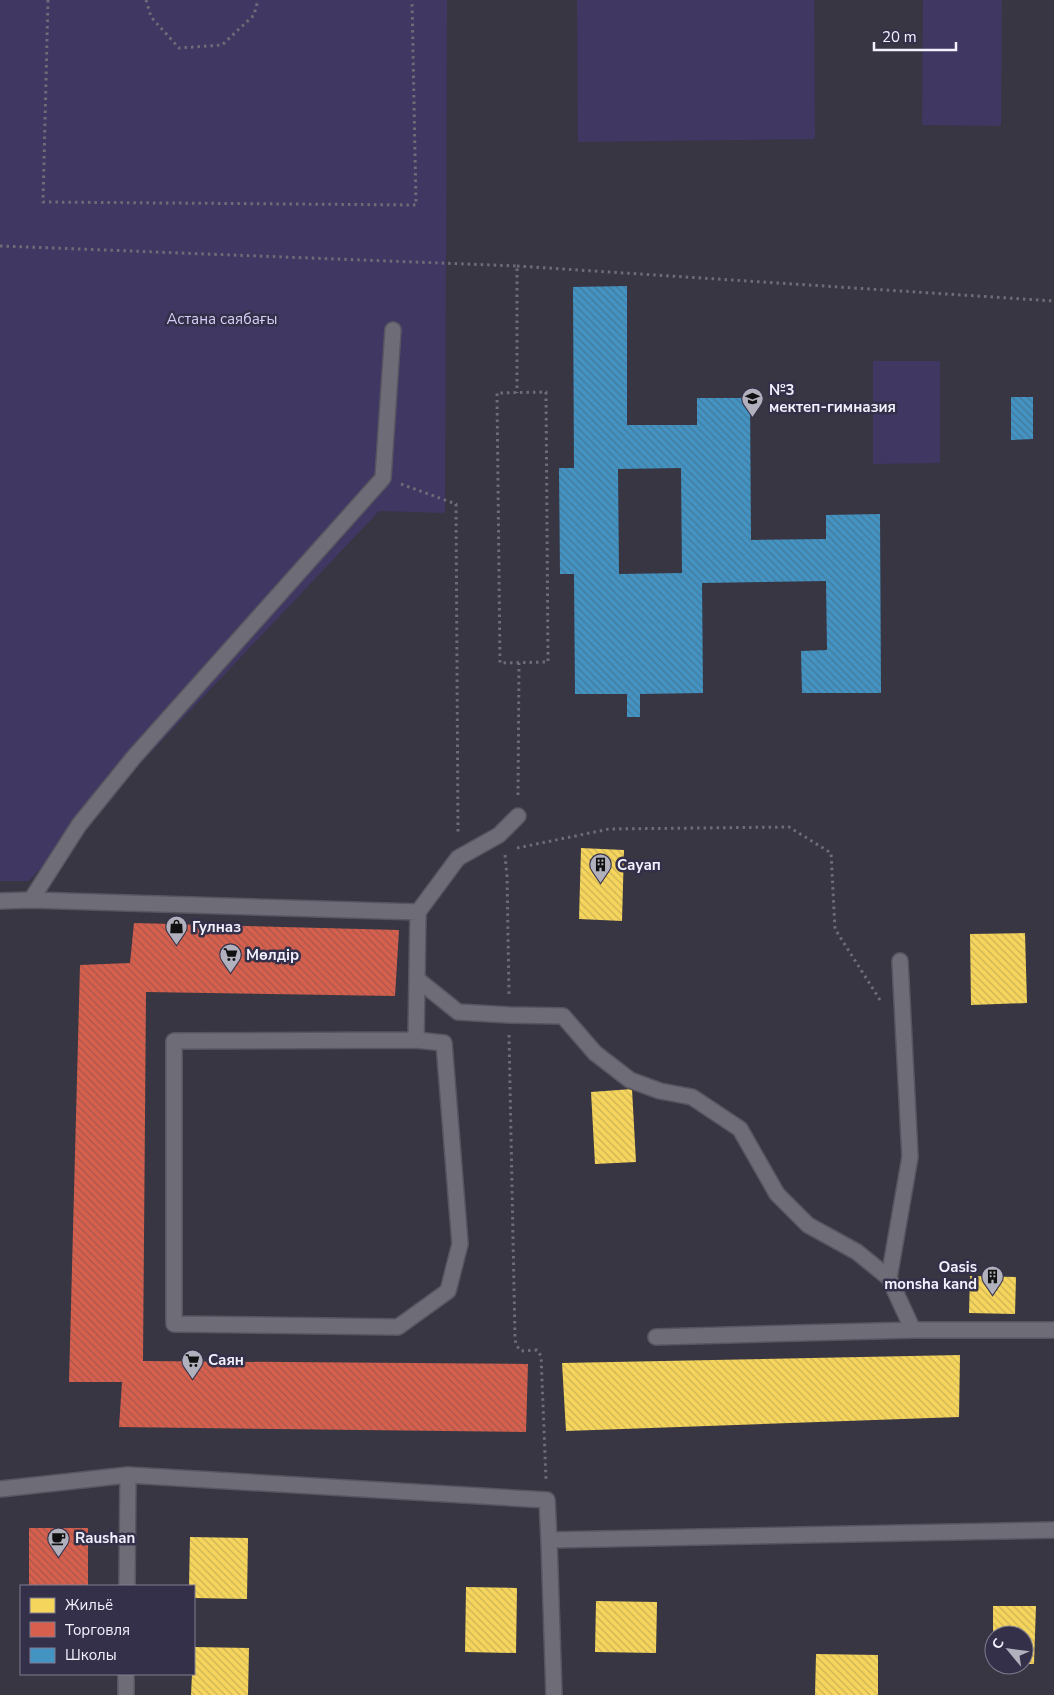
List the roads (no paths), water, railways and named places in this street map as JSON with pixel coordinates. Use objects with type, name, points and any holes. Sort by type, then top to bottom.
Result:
[{"type":"lane","points":[[31,900],[79,825],[134,757],[383,478],[393,330]]},
{"type":"lane","points":[[416,1040],[418,912],[458,858],[499,835],[518,816]]},
{"type":"lane","points":[[0,901],[31,900],[418,912]]},
{"type":"lane","points":[[888,1278],[910,1157],[900,961]]},
{"type":"lane","points":[[417,979],[458,1012],[563,1016],[595,1053],[630,1080],[660,1091],[692,1097],[740,1129],[777,1194],[808,1225],[857,1252],[888,1278],[914,1330]]},
{"type":"lane","points":[[416,1040],[444,1043],[460,1244],[448,1291],[398,1326],[174,1324],[174,1041],[416,1040]]},
{"type":"lane","points":[[656,1337],[914,1330],[1054,1330]]},
{"type":"lane","points":[[0,1489],[128,1475],[547,1500],[554,1695]]},
{"type":"lane","points":[[127,1585],[128,1475]]},
{"type":"lane","points":[[549,1540],[1054,1530]]},
{"type":"lane","points":[[126,1675],[126,1695]]},
{"type":"place","name":"№3 мектеп-гимназия","points":[[753,418]]},
{"type":"place","name":"Сауап","points":[[601,884]]},
{"type":"place","name":"Гулназ","points":[[176,946]]},
{"type":"place","name":"Мөлдір","points":[[230,974]]},
{"type":"place","name":"Oasis monsha kand","points":[[993,1295]]},
{"type":"place","name":"Саян","points":[[192,1379]]},
{"type":"place","name":"Raushan","points":[[59,1557]]},
{"type":"park label","name":"Астана саябағы","points":[[222,319]]}]
